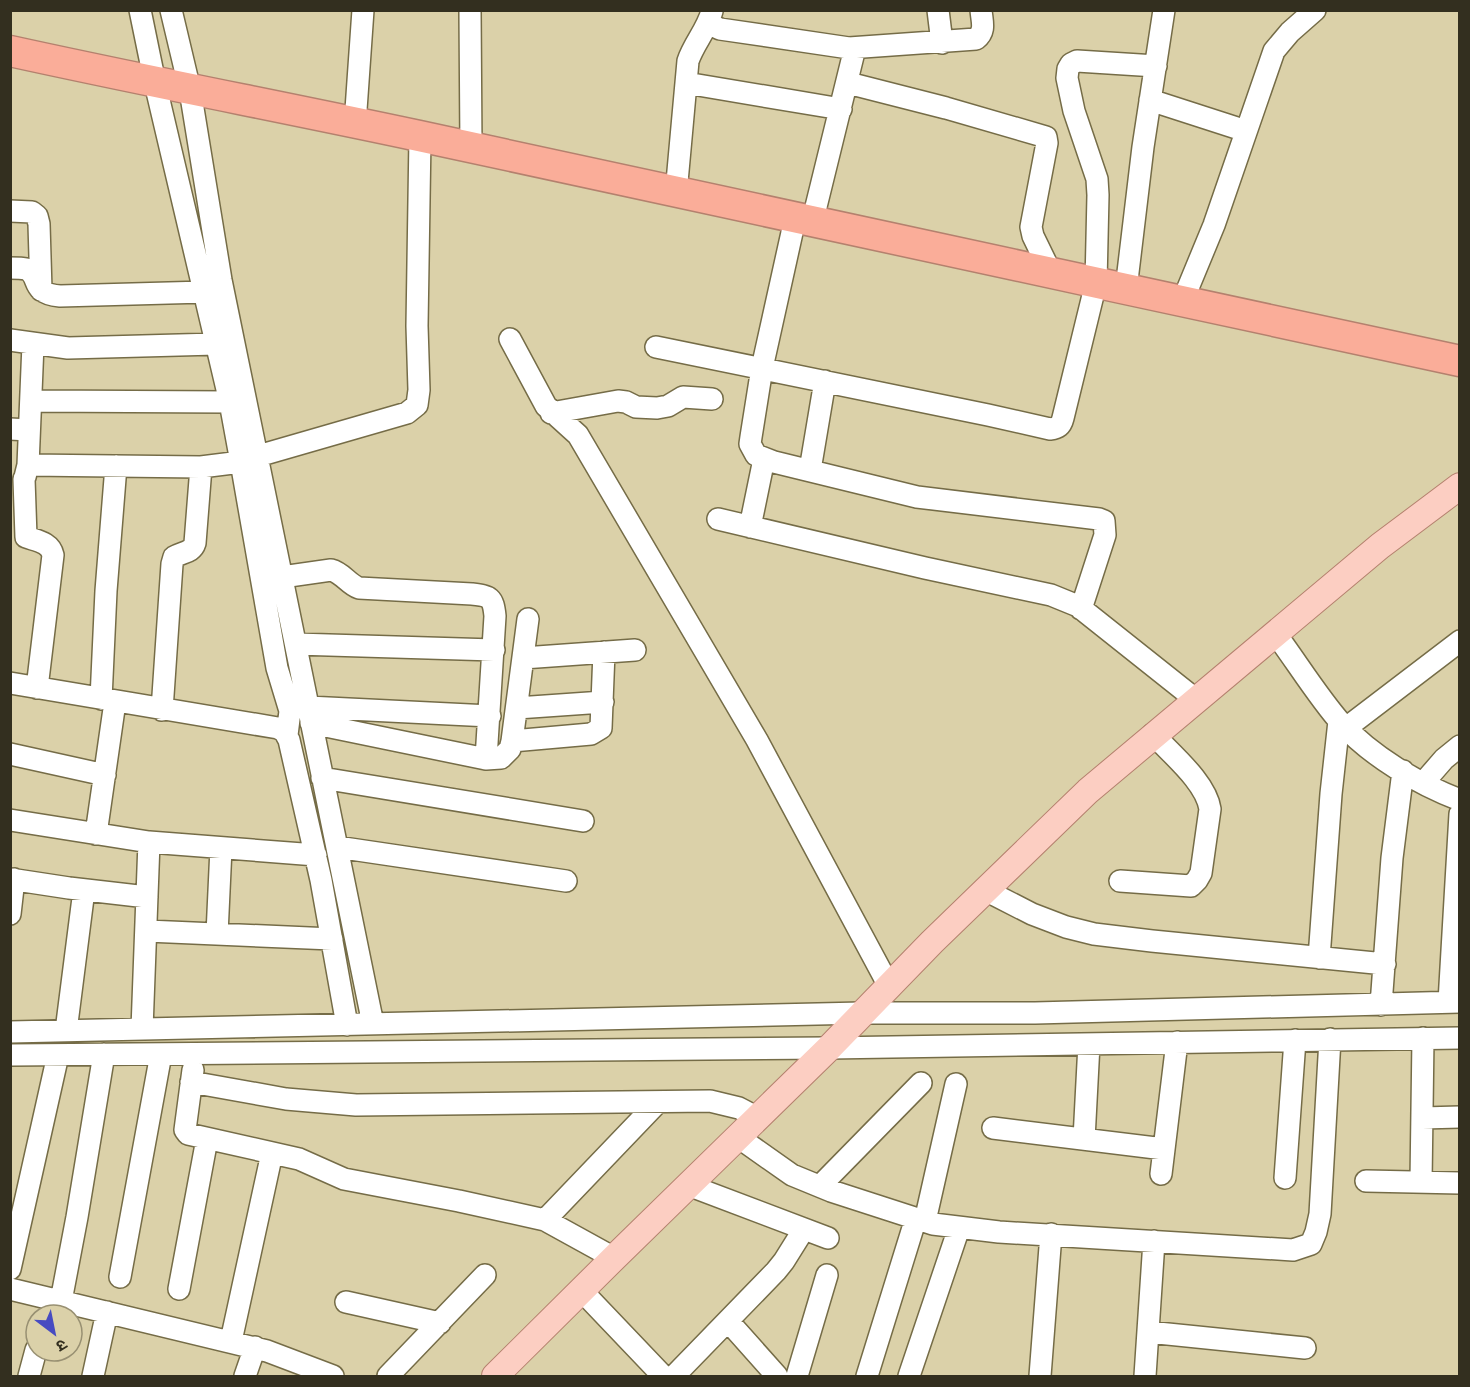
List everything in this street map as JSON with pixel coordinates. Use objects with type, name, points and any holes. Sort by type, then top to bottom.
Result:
[{"type":"highway","points":[[10,51],[1460,361]]},
{"type":"main road","points":[[495,1377],[688,1185],[758,1119],[985,890],[1088,791],[1153,734],[1380,546],[1460,486]]},
{"type":"street","points":[[140,10],[173,87],[220,280],[249,459],[277,668],[290,711],[287,735],[316,855],[347,1025]]},
{"type":"street","points":[[171,10],[173,87],[205,292],[230,402],[249,459],[282,577],[373,1024]]},
{"type":"street","points":[[355,124],[363,10]]},
{"type":"street","points":[[470,10],[471,149]]},
{"type":"street","points":[[938,10],[942,43]]},
{"type":"street","points":[[676,193],[691,52],[710,17],[720,29],[855,48],[976,39],[983,30],[981,10]]},
{"type":"street","points":[[1126,289],[1164,10]]},
{"type":"street","points":[[1183,300],[1214,225],[1274,51],[1290,32],[1315,10]]},
{"type":"street","points":[[855,48],[841,109],[803,221],[762,368],[750,444],[756,455],[764,459],[917,497],[1104,521],[1105,535],[1081,609]]},
{"type":"street","points":[[656,346],[1050,429],[1057,428],[1063,418],[1096,283],[1097,179],[1074,111],[1067,78],[1068,69],[1077,61],[1156,66]]},
{"type":"street","points":[[686,83],[841,109]]},
{"type":"street","points":[[848,83],[1046,137],[1047,143],[1031,227],[1033,236],[1052,273]]},
{"type":"street","points":[[1150,100],[1246,131]]},
{"type":"street","points":[[21,477],[116,466],[201,467],[249,459],[407,413],[417,405],[419,390],[417,326],[420,137]]},
{"type":"street","points":[[10,211],[32,212],[37,216],[41,290]]},
{"type":"street","points":[[10,268],[30,271],[46,295],[205,292]]},
{"type":"street","points":[[510,339],[546,406],[578,435],[757,740],[889,986]]},
{"type":"street","points":[[10,340],[68,348],[216,344]]},
{"type":"street","points":[[33,344],[31,400],[20,429],[21,477],[18,537],[47,544],[54,555],[37,688]]},
{"type":"street","points":[[810,470],[825,381]]},
{"type":"street","points":[[552,413],[618,401],[636,407],[657,408],[668,406],[683,398],[712,399]]},
{"type":"street","points":[[31,400],[230,402]]},
{"type":"street","points":[[750,527],[764,459]]},
{"type":"street","points":[[96,834],[105,775],[108,700],[106,591],[116,466]]},
{"type":"street","points":[[162,710],[172,564],[174,557],[193,548],[201,467]]},
{"type":"street","points":[[718,519],[1066,600],[1081,609],[1195,699]]},
{"type":"street","points":[[282,577],[331,570],[338,572],[353,586],[359,588],[486,595],[491,598],[494,604],[494,650],[486,759]]},
{"type":"street","points":[[310,715],[486,759],[506,755],[512,741],[528,619]]},
{"type":"street","points":[[1275,633],[1342,724],[1374,753],[1403,771],[1460,800]]},
{"type":"street","points":[[1319,958],[1331,794],[1342,724],[1460,641]]},
{"type":"street","points":[[296,644],[494,650]]},
{"type":"street","points":[[523,658],[635,650]]},
{"type":"street","points":[[512,741],[597,732],[603,720],[604,652]]},
{"type":"street","points":[[10,683],[278,728],[287,735]]},
{"type":"street","points":[[517,708],[603,702]]},
{"type":"street","points":[[310,715],[490,716]]},
{"type":"street","points":[[1120,881],[1191,886],[1201,873],[1210,809],[1208,800],[1199,784],[1153,734]]},
{"type":"street","points":[[1424,782],[1443,759],[1460,746]]},
{"type":"street","points":[[10,754],[105,775]]},
{"type":"street","points":[[1381,1005],[1392,858],[1403,771]]},
{"type":"street","points":[[322,778],[583,821]]},
{"type":"street","points":[[10,1032],[1035,1013],[1454,1002],[1460,814]]},
{"type":"street","points":[[10,820],[149,843],[316,855]]},
{"type":"street","points":[[142,1029],[149,843]]},
{"type":"street","points":[[337,847],[566,881]]},
{"type":"street","points":[[217,934],[221,848]]},
{"type":"street","points":[[10,914],[12,879],[147,897]]},
{"type":"street","points":[[66,1031],[84,890]]},
{"type":"street","points":[[985,890],[1032,914],[1080,931],[1152,941],[1385,964]]},
{"type":"street","points":[[147,932],[332,939]]},
{"type":"street","points":[[1421,1182],[1423,1038]]},
{"type":"street","points":[[10,1055],[834,1043],[1089,1044],[1460,1038]]},
{"type":"street","points":[[738,1137],[792,1175],[920,1219],[959,1228],[1293,1250],[1311,1244],[1320,1214],[1330,1039]]},
{"type":"street","points":[[1285,1178],[1295,1040]]},
{"type":"street","points":[[1161,1174],[1177,1042]]},
{"type":"street","points":[[1084,1139],[1089,1044]]},
{"type":"street","points":[[61,1301],[104,1054]]},
{"type":"street","points":[[120,1277],[161,1054]]},
{"type":"street","points":[[196,1054],[185,1130],[188,1134],[299,1159],[344,1179],[545,1220],[614,1258]]},
{"type":"street","points":[[10,1269],[58,1055]]},
{"type":"street","points":[[191,1082],[285,1099],[356,1105],[710,1101],[727,1103],[758,1119]]},
{"type":"street","points":[[820,1186],[921,1083]]},
{"type":"street","points":[[867,1377],[920,1219],[956,1084]]},
{"type":"street","points":[[545,1220],[658,1102]]},
{"type":"street","points":[[1422,1118],[1460,1117]]},
{"type":"street","points":[[993,1128],[1164,1149]]},
{"type":"street","points":[[179,1289],[207,1139]]},
{"type":"street","points":[[231,1341],[272,1153]]},
{"type":"street","points":[[1366,1181],[1460,1183]]},
{"type":"street","points":[[688,1185],[828,1238]]},
{"type":"street","points":[[909,1377],[959,1228]]},
{"type":"street","points":[[674,1377],[784,1261],[804,1229]]},
{"type":"street","points":[[1040,1377],[1051,1234]]},
{"type":"street","points":[[1145,1377],[1154,1241]]},
{"type":"street","points":[[388,1377],[485,1275]]},
{"type":"street","points":[[797,1377],[827,1275]]},
{"type":"street","points":[[10,1290],[255,1347],[333,1377]]},
{"type":"street","points":[[581,1290],[663,1377]]},
{"type":"street","points":[[346,1302],[440,1323]]},
{"type":"street","points":[[93,1377],[107,1312]]},
{"type":"street","points":[[728,1321],[777,1377]]},
{"type":"street","points":[[1148,1332],[1305,1348]]},
{"type":"street","points":[[245,1377],[255,1347]]}]
